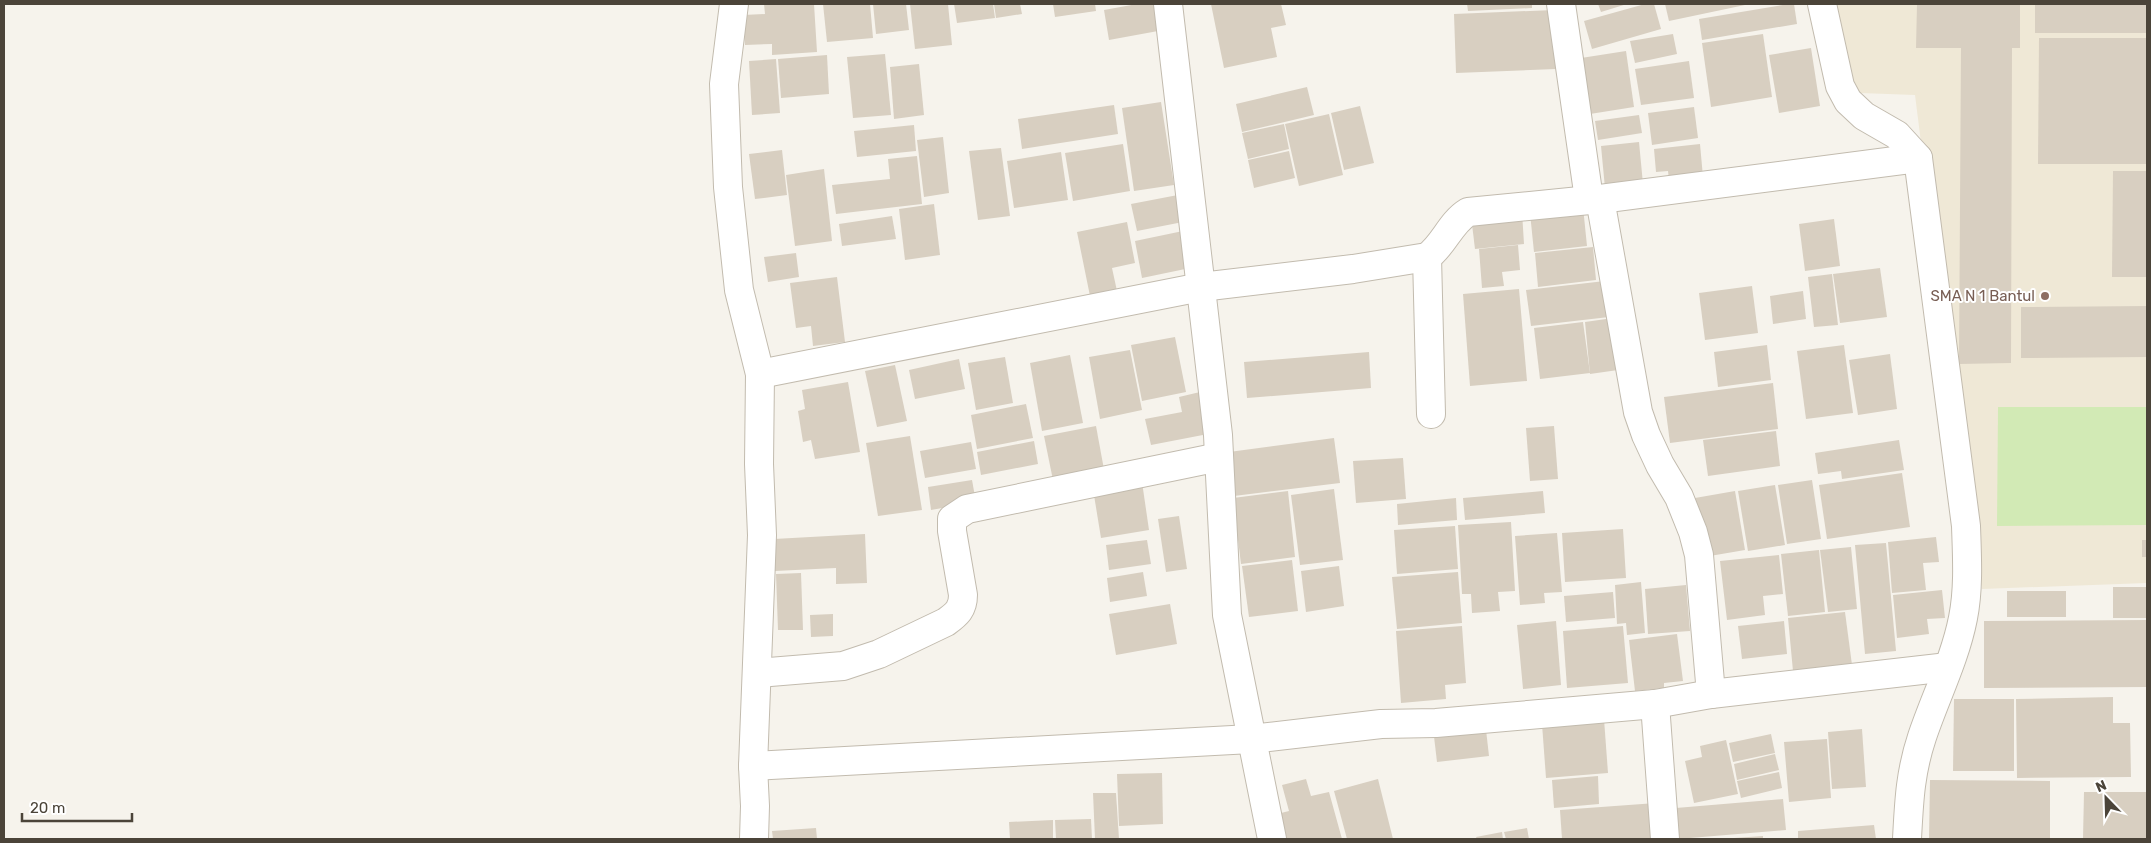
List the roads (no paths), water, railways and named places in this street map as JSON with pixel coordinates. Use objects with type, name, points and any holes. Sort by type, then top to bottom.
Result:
[{"type":"street","points":[[734,4],[724,84],[728,188],[739,290],[760,374],[759,464],[762,535],[753,766],[754,839]]},
{"type":"street","points":[[1168,4],[1218,435],[1227,614],[1272,839]]},
{"type":"street","points":[[1562,4],[1595,199],[1638,412],[1646,435],[1688,516],[1699,556],[1710,694]]},
{"type":"street","points":[[1822,4],[1840,86],[1848,101],[1864,116],[1897,135],[1918,158],[1966,526],[1967,572],[1964,618],[1922,738],[1910,780],[1907,839]]},
{"type":"street","points":[[760,374],[1201,287],[1353,269],[1427,257],[1435,252],[1459,217],[1468,212],[1595,199],[1918,158]]},
{"type":"street","points":[[1427,257],[1431,414]]},
{"type":"street","points":[[756,672],[852,664],[879,654],[958,614],[963,604],[963,595],[952,531],[952,519],[967,509],[1219,457]]},
{"type":"street","points":[[753,766],[1251,739],[1381,724],[1436,722],[1655,704],[1710,694],[1948,667]]},
{"type":"street","points":[[1655,704],[1665,839]]},
{"type":"place","name":"SMA N 1 Bantul","points":[[2045,296]]}]
